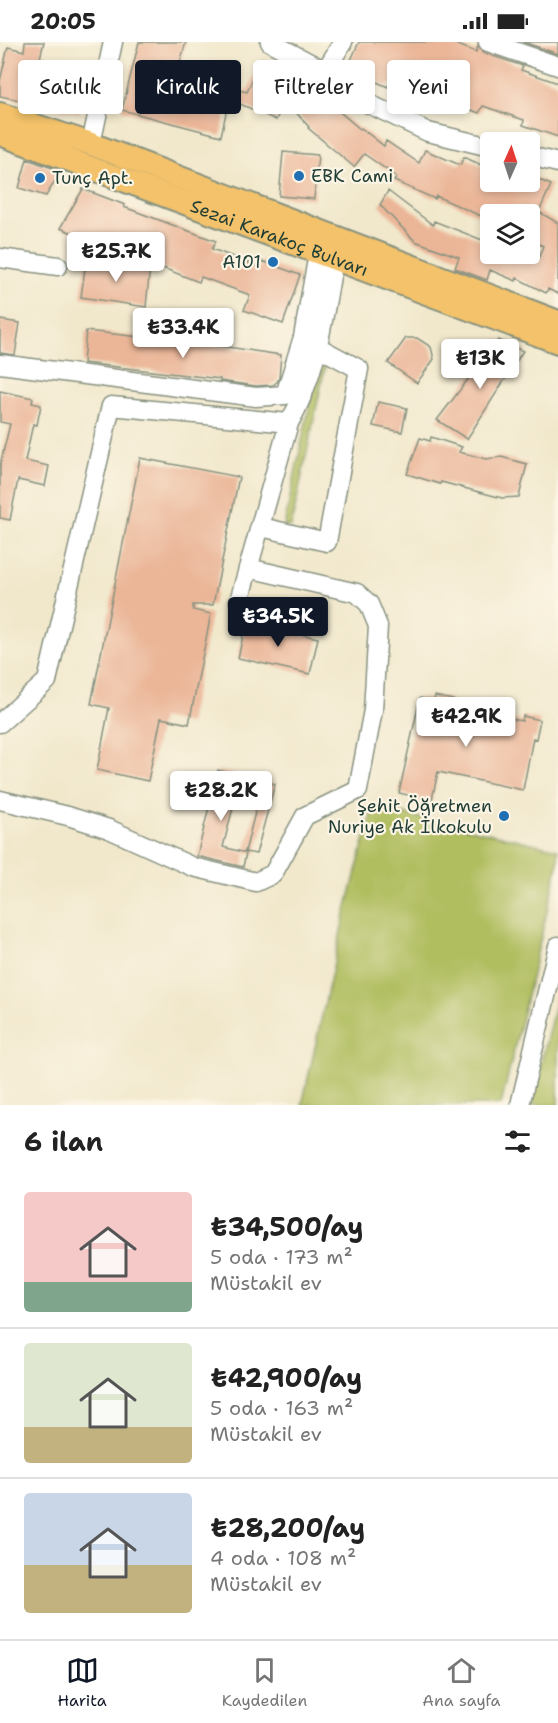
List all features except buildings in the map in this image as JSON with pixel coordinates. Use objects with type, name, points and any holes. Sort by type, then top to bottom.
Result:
[{"type":"main road","name":"Sezai Karakoç Bulvarı","points":[[0,114],[91,144],[331,251],[558,342]]},
{"type":"main road","name":"Sezai Karakoç Bulvarı","points":[[0,134],[331,251],[558,322]]},
{"type":"street","points":[[91,144],[113,42]]},
{"type":"street","points":[[270,42],[304,60]]},
{"type":"street","points":[[332,60],[343,42]]},
{"type":"street","points":[[488,42],[558,66]]},
{"type":"street","points":[[375,106],[428,132],[480,145]]},
{"type":"street","points":[[540,158],[558,162]]},
{"type":"street","points":[[239,601],[289,423],[302,401],[316,346],[331,251]]},
{"type":"street","points":[[0,364],[256,397],[285,395],[331,251]]},
{"type":"street","points":[[0,258],[58,266]]},
{"type":"street","points":[[261,526],[327,542],[359,369],[316,346]]},
{"type":"street","points":[[0,723],[46,681],[111,405],[289,423]]},
{"type":"street","points":[[0,800],[68,816],[109,829],[193,867],[256,882],[273,874],[305,816],[358,790],[373,710],[378,626],[369,604],[357,593],[248,568]]},
{"type":"street","points":[[520,1105],[558,946]]},
{"type":"green space","points":[[319,360],[326,362],[291,527],[284,526]]},
{"type":"green space","points":[[373,807],[558,849],[558,865],[501,1105],[302,1105],[344,918]]},
{"type":"green space","points":[[558,992],[558,1105],[531,1105]]},
{"type":"place","name":"EBK Cami","points":[[299,176]]},
{"type":"place","name":"Tunç Apt.","points":[[40,178]]},
{"type":"place","name":"A101","points":[[273,262]]},
{"type":"place","name":"Şehit Öğretmen Nuriye Ak İlkokulu","points":[[504,816]]}]
